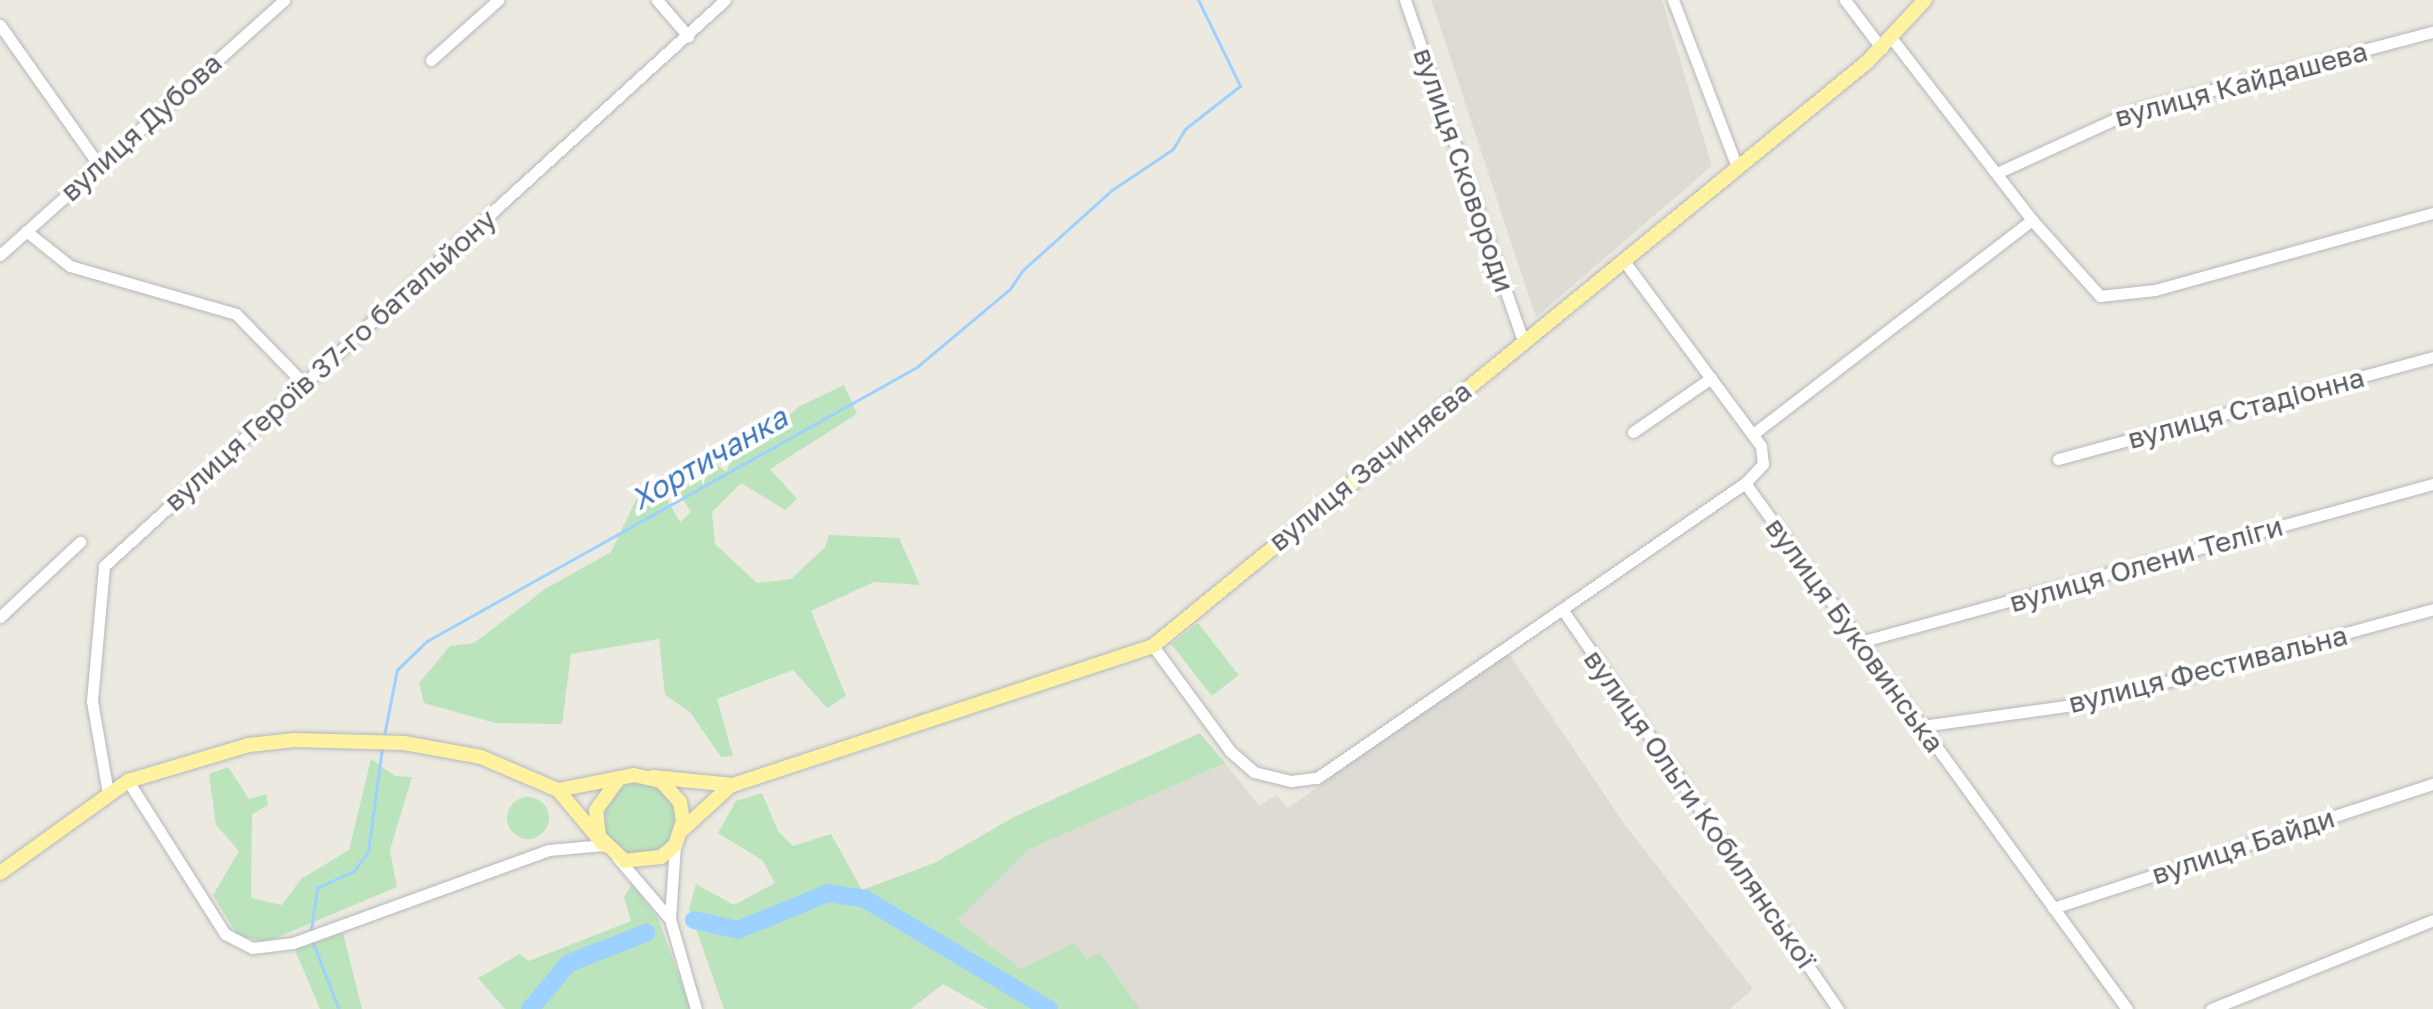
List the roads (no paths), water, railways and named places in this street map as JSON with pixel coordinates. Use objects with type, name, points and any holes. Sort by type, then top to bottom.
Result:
[{"type":"main road","name":"вулиця Зачиняєва","points":[[733,785],[1153,646],[1522,340],[1888,45],[1928,1]]},
{"type":"main road","points":[[0,872],[128,781],[248,745],[370,740],[481,757],[558,790],[617,857],[644,863],[675,845],[682,830],[733,785]]},
{"type":"main road","points":[[558,790],[652,777],[733,785]]},
{"type":"main road","points":[[652,777],[676,794],[682,830]]},
{"type":"main road","points":[[604,845],[596,810],[617,781]]},
{"type":"street","name":"вулиця Дубова","points":[[0,255],[284,0]]},
{"type":"street","points":[[431,60],[498,0]]},
{"type":"street","points":[[657,0],[688,36]]},
{"type":"street","name":"вулиця Героїв 37-го батальйону","points":[[108,793],[92,701],[104,566],[725,0]]},
{"type":"street","name":"вулиця Сковороди","points":[[1405,0],[1522,340]]},
{"type":"street","points":[[1673,0],[1737,166]]},
{"type":"street","points":[[1844,0],[1999,172],[2032,220],[2090,290],[2112,297],[2433,213]]},
{"type":"street","points":[[0,25],[98,164]]},
{"type":"street","name":"вулиця Кайдашева","points":[[1999,172],[2133,111],[2433,32]]},
{"type":"street","points":[[1752,434],[2032,220]]},
{"type":"street","points":[[26,231],[70,266],[236,314],[305,385]]},
{"type":"street","points":[[1153,646],[1230,751],[1254,772],[1291,781],[1329,773],[1745,483],[1764,457],[1752,434],[1624,261]]},
{"type":"street","name":"вулиця Стадіонна","points":[[2058,460],[2433,356]]},
{"type":"street","points":[[1633,432],[1710,378]]},
{"type":"street","name":"вулиця Буковинська","points":[[1745,483],[2127,1009]]},
{"type":"street","name":"вулиця Олени Теліги","points":[[1860,642],[2433,484]]},
{"type":"street","points":[[0,617],[80,542]]},
{"type":"street","name":"вулиця Фестивальна","points":[[1922,726],[2088,703],[2433,608]]},
{"type":"street","name":"вулиця Ольги Кобилянської","points":[[1562,609],[1834,1008]]},
{"type":"street","points":[[128,781],[232,941],[264,950],[549,850],[604,845]]},
{"type":"street","name":"вулиця Байди","points":[[2052,908],[2433,784]]},
{"type":"street","points":[[675,845],[670,919],[696,1009]]},
{"type":"street","points":[[617,857],[670,919]]},
{"type":"street","points":[[2211,1009],[2433,920]]},
{"type":"waterway","name":"Хортичанка","points":[[384,736],[397,670],[427,641],[917,367],[1010,289],[1022,271],[1112,190],[1173,149],[1185,129],[1240,86],[1198,0]]},
{"type":"waterway","name":"Хортичанка","points":[[311,930],[317,888],[354,871],[368,852],[382,749]]},
{"type":"waterway","points":[[694,920],[738,930],[828,893],[865,899],[1049,1009]]},
{"type":"waterway","points":[[530,1009],[569,963],[646,933]]},
{"type":"waterway","name":"Хортичанка","points":[[313,942],[339,1009]]}]
